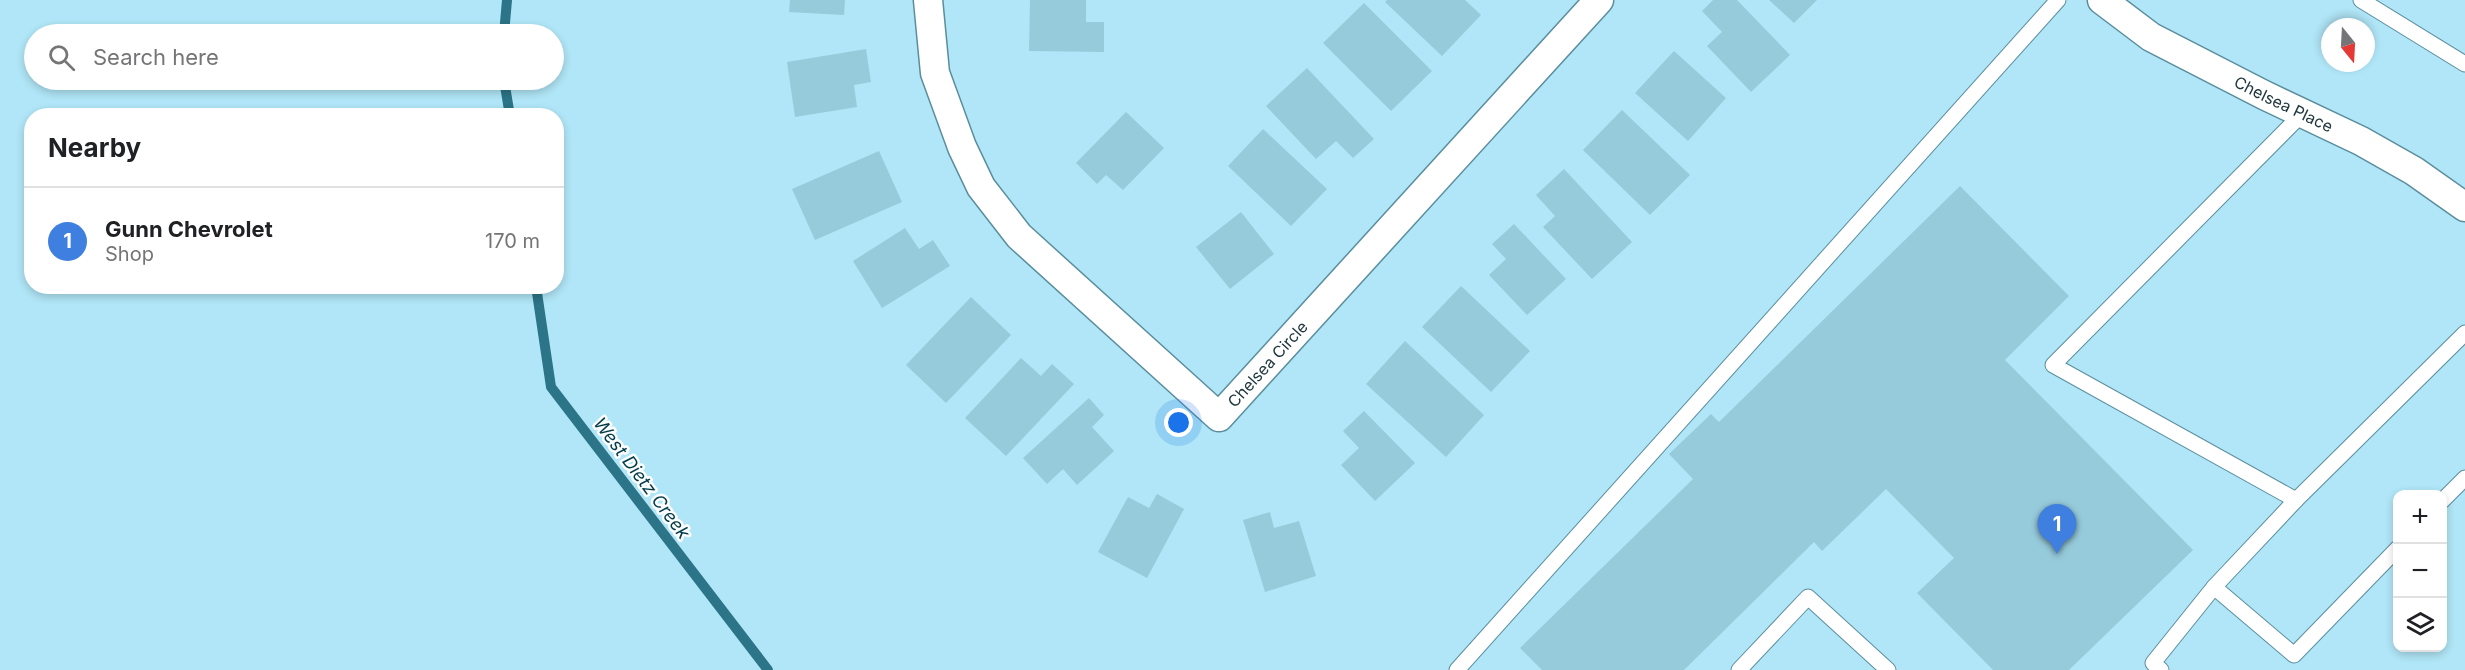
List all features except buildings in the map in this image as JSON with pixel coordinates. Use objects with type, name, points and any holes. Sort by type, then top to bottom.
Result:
[{"type":"street","name":"Chelsea Circle","points":[[928,0],[935,72],[962,147],[981,187],[1019,236],[1219,417],[1599,0]]},
{"type":"street","name":"Chelsea Place","points":[[2102,0],[2151,37],[2361,141],[2414,171],[2465,207]]},
{"type":"lane","points":[[1457,670],[2058,0]]},
{"type":"lane","points":[[2361,0],[2465,64]]},
{"type":"lane","points":[[2296,500],[2053,365],[2303,114]]},
{"type":"lane","points":[[2154,668],[2214,587],[2296,500],[2464,337]]},
{"type":"lane","points":[[2447,496],[2465,478]]},
{"type":"lane","points":[[2214,587],[2294,655],[2393,552]]},
{"type":"lane","points":[[1739,670],[1808,597],[1888,670]]},
{"type":"waterway","name":"West Dietz Creek","points":[[505,24],[507,0]]},
{"type":"waterway","name":"West Dietz Creek","points":[[506,90],[509,108]]},
{"type":"waterway","name":"West Dietz Creek","points":[[537,294],[551,387],[768,670]]},
{"type":"place","name":"Gunn Chevrolet","points":[[2057,554]]}]
